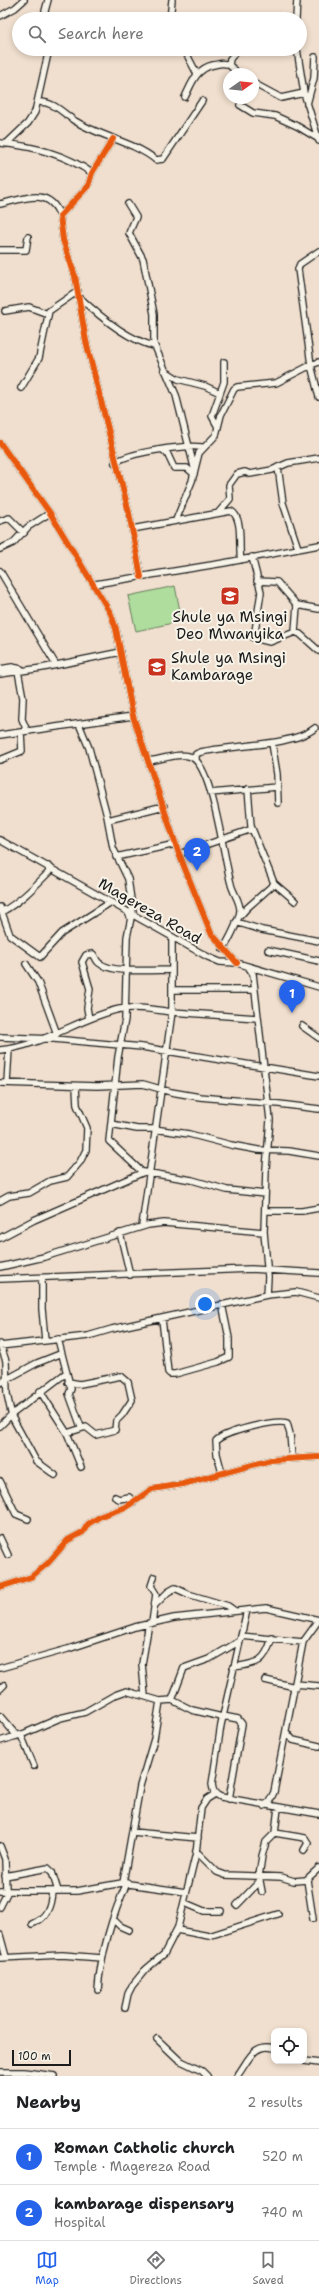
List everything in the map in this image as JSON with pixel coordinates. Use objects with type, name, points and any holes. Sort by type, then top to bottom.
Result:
[{"type":"street","points":[[0,16],[24,0]]},
{"type":"street","points":[[45,12],[48,0]]},
{"type":"street","points":[[171,12],[172,0]]},
{"type":"street","points":[[297,12],[298,0]]},
{"type":"street","points":[[6,144],[32,117],[38,102],[48,56]]},
{"type":"street","points":[[188,56],[197,74]]},
{"type":"street","points":[[229,65],[232,56]]},
{"type":"street","points":[[298,56],[304,93],[318,140]]},
{"type":"street","points":[[307,104],[314,78],[315,57]]},
{"type":"street","points":[[185,97],[197,74],[207,67],[221,63],[229,65],[232,68]]},
{"type":"street","points":[[259,86],[281,98],[304,93]]},
{"type":"street","points":[[38,102],[51,103],[79,123],[113,139],[141,149],[156,160],[162,160],[202,101]]},
{"type":"street","points":[[240,105],[252,113],[275,116],[297,126],[318,140]]},
{"type":"street","points":[[60,216],[88,186],[92,173],[113,139]]},
{"type":"street","points":[[0,143],[68,158],[92,173]]},
{"type":"street","points":[[0,204],[22,198],[46,198],[54,202],[60,216],[63,240],[73,268],[85,336],[93,362],[115,463],[132,529],[141,577]]},
{"type":"street","points":[[128,204],[136,217],[129,233],[142,255],[153,307],[154,346],[163,369],[176,395],[194,472]]},
{"type":"street","points":[[0,250],[26,250],[28,237]]},
{"type":"street","points":[[319,251],[300,264],[298,269],[312,365],[319,397]]},
{"type":"street","points":[[78,293],[108,321],[140,342],[154,346]]},
{"type":"street","points":[[21,388],[39,358],[48,314],[58,304],[78,293]]},
{"type":"street","points":[[5,311],[29,307],[48,314]]},
{"type":"street","points":[[218,427],[212,416],[224,382],[224,362]]},
{"type":"street","points":[[176,520],[202,447],[216,434],[222,411],[237,387],[276,383],[319,362]]},
{"type":"street","points":[[163,369],[178,379],[205,386],[220,393]]},
{"type":"street","points":[[0,443],[50,513],[95,584],[114,620],[133,716],[179,854],[211,933],[222,949],[237,963]]},
{"type":"street","points":[[115,463],[132,455],[188,446],[202,447]]},
{"type":"street","points":[[163,450],[167,453],[174,468],[187,468],[194,472]]},
{"type":"street","points":[[218,513],[230,499],[229,485],[234,476],[243,472],[250,474],[288,463],[319,458]]},
{"type":"street","points":[[278,467],[284,510],[298,548]]},
{"type":"street","points":[[132,529],[231,511],[235,513],[240,536],[241,560]]},
{"type":"street","points":[[0,549],[12,544],[28,527],[50,513]]},
{"type":"street","points":[[0,521],[9,518],[24,533]]},
{"type":"street","points":[[95,584],[241,560],[319,545]]},
{"type":"street","points":[[252,557],[261,594],[254,638],[270,642],[295,632],[300,634],[319,651]]},
{"type":"street","points":[[0,571],[2,577],[56,665]]},
{"type":"street","points":[[257,581],[277,582],[297,605],[319,609]]},
{"type":"street","points":[[295,632],[297,605]]},
{"type":"street","points":[[0,674],[121,652]]},
{"type":"street","points":[[0,669],[12,667],[21,670]]},
{"type":"street","points":[[0,760],[22,751],[24,731],[22,719],[23,698],[21,670]]},
{"type":"street","points":[[0,735],[133,716]]},
{"type":"street","points":[[79,724],[89,748],[116,856],[128,879],[133,909],[133,913],[128,913],[131,918],[127,935],[125,1008],[114,1085],[109,1143],[120,1150],[142,1172]]},
{"type":"street","points":[[237,920],[240,908],[231,884],[210,793],[196,760],[197,753],[208,750],[272,743],[302,736],[315,728]]},
{"type":"street","points":[[272,743],[277,771],[278,803]]},
{"type":"street","points":[[148,761],[185,755],[196,760]]},
{"type":"street","points":[[210,793],[277,787]]},
{"type":"street","points":[[248,790],[252,829],[274,884],[295,901]]},
{"type":"street","points":[[108,820],[164,806]]},
{"type":"street","points":[[179,854],[252,829]]},
{"type":"street","name":"Magereza Road","points":[[0,840],[213,960],[237,963],[249,968],[319,988]]},
{"type":"street","points":[[116,856],[176,844]]},
{"type":"street","points":[[48,866],[49,872],[14,905],[1,909],[10,936],[40,957],[62,933],[90,917],[108,904],[107,901]]},
{"type":"street","points":[[222,949],[237,920],[246,908],[274,884]]},
{"type":"street","points":[[237,920],[262,930],[319,941]]},
{"type":"street","points":[[142,1226],[149,1172],[157,1130],[161,1088],[172,1012],[172,938]]},
{"type":"street","points":[[268,950],[319,961]]},
{"type":"street","points":[[89,1019],[87,1008],[90,989],[82,962],[84,956],[92,954],[99,963],[108,967],[126,970],[172,970]]},
{"type":"street","points":[[26,964],[38,982],[57,1034]]},
{"type":"street","points":[[249,968],[253,974],[270,1120],[267,1150],[264,1232],[267,1269],[267,1295]]},
{"type":"street","points":[[172,990],[254,990]]},
{"type":"street","points":[[0,1050],[9,1050],[48,1038],[89,1019],[125,1008],[151,1008],[172,1012],[257,1018]]},
{"type":"street","points":[[302,1026],[319,1038]]},
{"type":"street","points":[[0,1037],[48,1038],[120,1044],[167,1050],[319,1076]]},
{"type":"street","points":[[7,1083],[9,1050]]},
{"type":"street","points":[[0,1083],[76,1086],[137,1084],[216,1099],[319,1109]]},
{"type":"street","points":[[0,1201],[10,1196],[29,1193],[50,1182],[67,1177],[80,1162],[86,1150],[87,1128],[77,1105],[76,1086]]},
{"type":"street","points":[[111,1124],[137,1129],[189,1134],[231,1145],[297,1152],[319,1156]]},
{"type":"street","points":[[0,1238],[34,1220],[142,1172],[192,1180],[227,1190],[265,1194]]},
{"type":"street","points":[[265,1211],[302,1211],[319,1208]]},
{"type":"street","points":[[0,1267],[44,1258],[142,1226],[164,1223],[264,1232]]},
{"type":"street","points":[[120,1233],[130,1275]]},
{"type":"street","points":[[0,1279],[130,1275],[185,1270],[267,1269],[319,1273]]},
{"type":"street","points":[[42,1278],[42,1316],[45,1340]]},
{"type":"street","points":[[55,1475],[36,1461],[11,1414],[6,1379],[6,1361],[1,1345],[88,1336],[112,1329],[267,1295],[296,1292],[319,1298]]},
{"type":"street","points":[[162,1319],[168,1372],[170,1374],[175,1374],[218,1362],[229,1357],[229,1338],[222,1304]]},
{"type":"street","points":[[58,1339],[60,1354],[68,1382],[69,1394],[81,1427]]},
{"type":"street","points":[[0,1383],[60,1354]]},
{"type":"street","points":[[0,1426],[11,1414],[66,1373]]},
{"type":"street","points":[[67,1433],[81,1427],[88,1427],[96,1435],[115,1429],[116,1421],[132,1402],[132,1393],[126,1380],[120,1376],[80,1384],[68,1382]]},
{"type":"street","points":[[40,1391],[67,1433],[81,1467]]},
{"type":"street","points":[[222,1473],[217,1454],[216,1441],[222,1436],[263,1424],[287,1423],[290,1434],[292,1458]]},
{"type":"street","points":[[0,1587],[28,1578],[48,1563],[68,1540],[83,1532],[88,1524],[134,1502],[154,1489],[178,1485],[271,1460],[319,1457]]},
{"type":"street","points":[[0,1481],[16,1514],[28,1519]]},
{"type":"street","points":[[116,1497],[119,1499],[129,1497],[134,1502]]},
{"type":"street","points":[[0,1538],[8,1554]]},
{"type":"street","points":[[145,1696],[142,1664],[156,1594],[151,1585],[154,1577]]},
{"type":"street","points":[[154,1606],[168,1592],[175,1588],[188,1594],[228,1606],[235,1611]]},
{"type":"street","points":[[0,1668],[68,1649],[150,1623],[235,1611],[272,1608],[319,1620],[303,1642],[272,1797],[264,1806]]},
{"type":"street","points":[[215,1794],[212,1784],[223,1717],[247,1610]]},
{"type":"street","points":[[172,1700],[184,1668],[209,1659],[240,1638],[272,1638],[303,1642]]},
{"type":"street","points":[[234,1667],[250,1665],[265,1656],[272,1638]]},
{"type":"street","points":[[265,1680],[295,1685],[319,1686]]},
{"type":"street","points":[[0,1741],[19,1736],[60,1718],[92,1709],[119,1692],[126,1691],[160,1702],[172,1700],[192,1710],[238,1719],[242,1724],[229,1799]]},
{"type":"street","points":[[98,1990],[102,1958],[117,1903],[125,1883],[132,1832],[144,1772],[154,1739],[160,1702]]},
{"type":"street","points":[[0,1716],[19,1736],[34,1766]]},
{"type":"street","points":[[286,1732],[292,1739],[319,1746]]},
{"type":"street","points":[[282,1748],[292,1739]]},
{"type":"street","points":[[215,1794],[229,1799],[264,1806],[319,1814]]},
{"type":"street","points":[[125,2008],[128,1994],[132,1986],[145,1970],[164,1954],[177,1930],[185,1903],[186,1892],[196,1851],[201,1808],[207,1799],[215,1794]]},
{"type":"street","points":[[262,1892],[259,1876],[264,1845],[275,1833],[278,1808]]},
{"type":"street","points":[[132,1832],[198,1838]]},
{"type":"street","points":[[275,1833],[305,1838],[308,1843],[304,1850]]},
{"type":"street","points":[[0,1846],[5,1859],[5,1891],[0,1907]]},
{"type":"street","points":[[196,1851],[221,1875],[281,1877],[294,1881],[307,1880],[319,1868]]},
{"type":"street","points":[[5,1876],[48,1868],[52,1872],[54,1891],[51,1903],[42,1919],[32,1924]]},
{"type":"street","points":[[307,1880],[314,1919]]},
{"type":"street","points":[[236,1904],[259,1882]]},
{"type":"street","points":[[5,1891],[90,1889],[125,1883],[186,1892]]},
{"type":"street","points":[[185,1903],[204,1911],[221,1911]]},
{"type":"street","points":[[177,1930],[209,1936],[278,1914]]},
{"type":"street","points":[[113,1919],[120,1926],[129,1930]]},
{"type":"street","points":[[0,1935],[6,1957]]},
{"type":"street","points":[[0,1958],[62,1955],[102,1958]]},
{"type":"street","points":[[157,2039],[178,2060],[202,2071],[207,2076]]},
{"type":"street","points":[[237,2076],[254,2051],[264,2046],[271,2047]]},
{"type":"street","points":[[307,2061],[319,2063]]},
{"type":"street","points":[[0,2072],[24,2072],[55,2076]]},
{"type":"green space","points":[[175,586],[182,621],[136,631],[128,596]]},
{"type":"cycle path","points":[[113,139],[92,173],[88,186],[60,216],[63,240],[75,276],[86,341],[129,513],[141,577]]},
{"type":"cycle path","points":[[0,443],[50,513],[111,614],[116,629],[133,716],[179,854],[211,933],[237,963]]},
{"type":"cycle path","points":[[0,1587],[31,1577],[48,1563],[68,1540],[83,1532],[88,1524],[101,1516],[126,1507],[152,1489],[183,1484],[271,1460],[319,1457]]},
{"type":"place","name":"Shule ya Msingi Deo Mwanyika","points":[[230,596]]},
{"type":"place","name":"Shule ya Msingi Kambarage","points":[[157,667]]},
{"type":"place","name":"kambarage dispensary","points":[[197,871]]},
{"type":"place","name":"Roman Catholic church","points":[[292,1013]]}]
